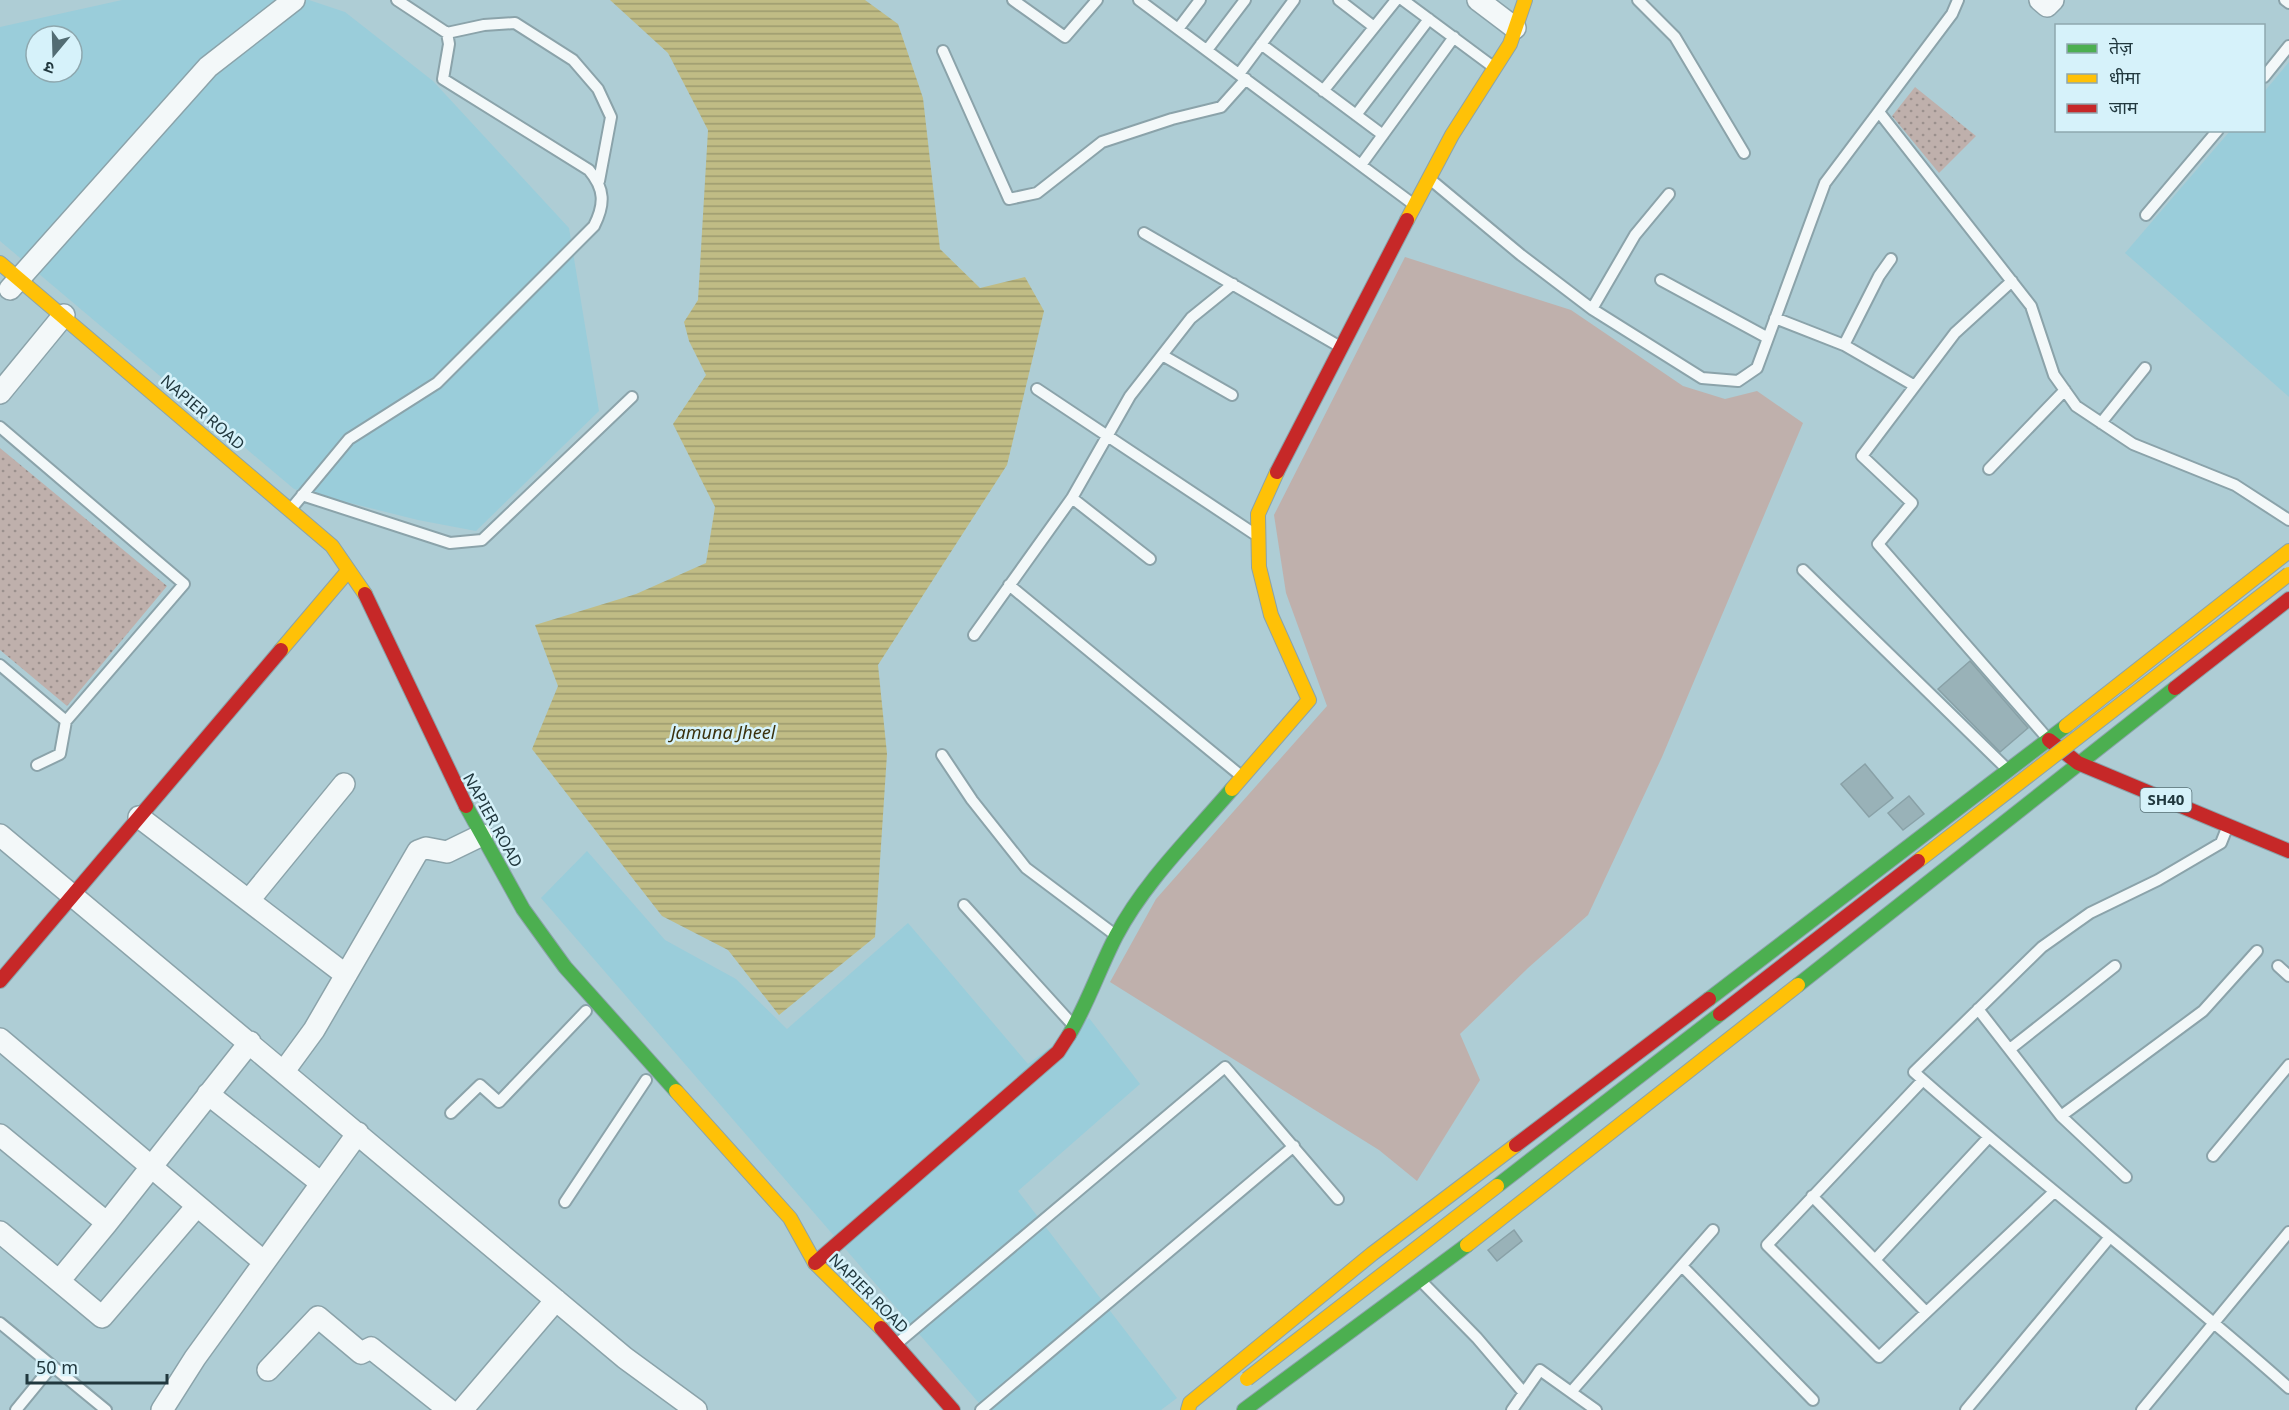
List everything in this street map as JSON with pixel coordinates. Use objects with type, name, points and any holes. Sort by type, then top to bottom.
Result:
[{"type":"main road","points":[[789,1243],[815,1263],[1058,1052],[1086,1007],[1116,936],[1153,880],[1309,700],[1271,615],[1259,567],[1258,514],[1295,433],[1452,135],[1509,44],[1525,0]]},
{"type":"main road","name":"NAPIER ROAD","points":[[0,263],[10,283],[291,509],[332,546],[372,605],[452,782],[468,835],[566,967],[790,1218],[815,1263],[897,1343],[953,1410]]},
{"type":"main road","points":[[58,321],[318,551],[340,588]]},
{"type":"main road","points":[[1188,1410],[1190,1403],[1372,1254],[2009,771],[2289,551]]},
{"type":"main road","points":[[0,981],[139,817],[340,588],[348,570]]},
{"type":"main road","points":[[1243,1382],[2289,574]]},
{"type":"main road","points":[[1244,1410],[1421,1281],[2289,599]]},
{"type":"main road","points":[[358,611],[468,835]]},
{"type":"main road","name":"SH40","points":[[2049,740],[2078,763],[2289,852]]},
{"type":"main road","points":[[491,880],[515,919],[586,1011],[642,1075]]},
{"type":"street","points":[[10,283],[208,67],[294,0]]},
{"type":"street","points":[[1478,0],[1515,28]]},
{"type":"street","points":[[2040,0],[2047,6],[2053,0]]},
{"type":"street","points":[[0,393],[58,321]]},
{"type":"street","points":[[249,900],[344,784]]},
{"type":"street","points":[[139,817],[346,975]]},
{"type":"street","points":[[0,835],[74,894],[625,1358],[696,1410]]},
{"type":"street","points":[[284,1071],[314,1030],[418,851],[426,848],[447,852],[468,835]]},
{"type":"street","points":[[0,1039],[264,1262]]},
{"type":"street","points":[[59,1281],[250,1042]]},
{"type":"street","points":[[208,1095],[321,1183]]},
{"type":"street","points":[[162,1410],[195,1358],[358,1133]]},
{"type":"street","points":[[0,1135],[107,1223]]},
{"type":"street","points":[[0,1232],[102,1317],[197,1206]]},
{"type":"street","points":[[462,1410],[556,1300]]},
{"type":"street","points":[[268,1370],[318,1317],[361,1353],[371,1348],[449,1410]]},
{"type":"lane","points":[[291,509],[349,439],[437,383],[594,226],[603,208],[599,181],[611,117],[598,89],[573,60],[516,23],[484,25],[447,33],[397,0]]},
{"type":"lane","points":[[1013,0],[1065,37],[1097,0]]},
{"type":"lane","points":[[1178,29],[1200,0]]},
{"type":"lane","points":[[1207,50],[1245,0]]},
{"type":"lane","points":[[943,51],[1009,199],[1037,193],[1102,142],[1172,119],[1221,107],[1294,0]]},
{"type":"lane","points":[[1339,0],[1374,27]]},
{"type":"lane","points":[[1323,91],[1396,0]]},
{"type":"lane","points":[[1403,0],[1495,68]]},
{"type":"lane","points":[[1638,0],[1675,37],[1744,153]]},
{"type":"lane","points":[[1430,178],[1521,255],[1592,309],[1702,378],[1738,381],[1757,368],[1825,183],[1952,14],[1958,0]]},
{"type":"lane","points":[[2285,0],[2289,3]]},
{"type":"lane","points":[[1147,2],[1178,29],[1415,205]]},
{"type":"lane","points":[[1356,116],[1429,19]]},
{"type":"lane","points":[[447,33],[449,45],[443,79],[589,170],[599,181]]},
{"type":"lane","points":[[1361,165],[1454,37]]},
{"type":"lane","points":[[1262,44],[1383,135]]},
{"type":"lane","points":[[2265,76],[2289,46]]},
{"type":"lane","points":[[1879,111],[2031,306],[2054,375],[2076,406],[2133,444],[2235,485],[2289,520]]},
{"type":"lane","points":[[2146,215],[2216,132]]},
{"type":"lane","points":[[1592,309],[1635,236],[1669,194]]},
{"type":"lane","points":[[1144,233],[1340,347]]},
{"type":"lane","points":[[1845,345],[1879,276],[1891,259]]},
{"type":"lane","points":[[1661,280],[1768,338]]},
{"type":"lane","points":[[2012,281],[1955,333],[1862,456],[1912,503],[1878,544],[2049,740]]},
{"type":"lane","points":[[974,635],[1072,498],[1130,396],[1191,318],[1233,284]]},
{"type":"lane","points":[[1775,318],[1845,345],[1915,386]]},
{"type":"lane","points":[[1162,355],[1232,395]]},
{"type":"lane","points":[[2101,423],[2145,368]]},
{"type":"lane","points":[[1037,389],[1108,434],[1258,537]]},
{"type":"lane","points":[[1989,469],[2065,390]]},
{"type":"lane","points":[[302,495],[450,543],[482,540],[632,397]]},
{"type":"lane","points":[[0,427],[184,584],[66,721],[60,754],[37,765]]},
{"type":"lane","points":[[1072,498],[1150,559]]},
{"type":"lane","points":[[1803,570],[2009,771]]},
{"type":"lane","points":[[1009,585],[1243,777]]},
{"type":"lane","points":[[0,665],[66,721]]},
{"type":"lane","points":[[942,755],[972,800],[1026,868],[1116,936]]},
{"type":"lane","points":[[2228,826],[2221,843],[2158,880],[2090,913],[2042,947],[1914,1072],[2054,1192],[2216,1322],[2289,1388]]},
{"type":"lane","points":[[964,905],[1074,1027]]},
{"type":"lane","points":[[2061,1116],[2203,1011],[2257,951]]},
{"type":"lane","points":[[2010,1049],[2115,966]]},
{"type":"lane","points":[[2278,966],[2289,976]]},
{"type":"lane","points":[[1978,1009],[2061,1116],[2126,1177]]},
{"type":"lane","points":[[451,1113],[480,1085],[499,1102],[586,1011]]},
{"type":"lane","points":[[2213,1156],[2289,1065]]},
{"type":"lane","points":[[897,1343],[1225,1067],[1338,1199]]},
{"type":"lane","points":[[565,1202],[642,1075]]},
{"type":"lane","points":[[1923,1080],[1767,1245],[1879,1357],[2054,1192]]},
{"type":"lane","points":[[1875,1260],[1989,1137]]},
{"type":"lane","points":[[981,1410],[1294,1146]]},
{"type":"lane","points":[[1812,1196],[1926,1312]]},
{"type":"lane","points":[[1571,1392],[1713,1230]]},
{"type":"lane","points":[[2142,1410],[2289,1232]]},
{"type":"lane","points":[[1966,1410],[2110,1237]]},
{"type":"lane","points":[[1682,1266],[1812,1400]]},
{"type":"lane","points":[[1421,1281],[1477,1338],[1524,1393]]},
{"type":"lane","points":[[0,1323],[106,1410]]},
{"type":"lane","points":[[16,1410],[52,1366]]},
{"type":"lane","points":[[1512,1410],[1540,1370],[1596,1410]]},
{"type":"shaded area","points":[[122,0],[309,0],[345,12],[433,81],[569,228],[599,411],[476,531],[418,520],[294,489],[0,241],[0,27]]},
{"type":"shaded area","points":[[2289,62],[2289,397],[2125,253],[2229,132],[2265,132],[2265,91]]},
{"type":"shaded area","points":[[1915,87],[1976,136],[1939,173],[1892,116]]},
{"type":"shaded area","points":[[1405,257],[1571,310],[1683,386],[1725,399],[1757,391],[1803,423],[1662,757],[1588,915],[1528,968],[1460,1034],[1480,1080],[1417,1181],[1379,1150],[1110,982],[1156,899],[1327,706],[1286,593],[1274,515]]},
{"type":"shaded area","points":[[0,448],[167,586],[67,706],[0,650]]},
{"type":"shaded area","points":[[587,851],[665,940],[736,979],[787,1029],[908,923],[1028,1064],[1089,1018],[1140,1084],[1018,1191],[1177,1398],[1161,1410],[985,1410],[541,898]]},
{"type":"water","name":"Jamuna Jheel","points":[[610,0],[865,0],[898,24],[923,98],[940,249],[980,288],[1025,277],[1044,311],[1007,465],[878,665],[887,754],[875,937],[779,1015],[728,950],[662,916],[532,749],[558,686],[535,625],[636,594],[706,563],[715,507],[673,424],[706,375],[689,341],[684,322],[698,300],[708,130],[668,53]]},
{"type":"building","points":[[1970,661],[2028,728],[2000,752],[1938,689]]},
{"type":"building","points":[[1865,764],[1893,798],[1869,817],[1841,784]]},
{"type":"building","points":[[1909,796],[1924,814],[1903,830],[1888,813]]},
{"type":"building","points":[[1514,1230],[1522,1241],[1497,1261],[1488,1250]]},
{"type":"traffic: fast","points":[[1798,985],[2175,688]]},
{"type":"traffic: fast","points":[[1709,999],[2066,726]]},
{"type":"traffic: fast","points":[[1069,1035],[1116,936],[1141,896],[1232,789]]},
{"type":"traffic: fast","points":[[466,806],[523,909],[565,967],[676,1091]]},
{"type":"traffic: fast","points":[[1497,1186],[1720,1014]]},
{"type":"traffic: fast","points":[[1244,1410],[1467,1245]]},
{"type":"traffic: slow","points":[[1407,220],[1452,135],[1510,44],[1525,0]]},
{"type":"traffic: slow","points":[[0,263],[332,546],[365,594]]},
{"type":"traffic: slow","points":[[1232,789],[1309,700],[1271,615],[1259,567],[1258,514],[1277,472]]},
{"type":"traffic: slow","points":[[2066,726],[2289,551]]},
{"type":"traffic: slow","points":[[281,650],[348,571]]},
{"type":"traffic: slow","points":[[1918,861],[2289,574]]},
{"type":"traffic: slow","points":[[1467,1245],[1798,985]]},
{"type":"traffic: slow","points":[[676,1091],[790,1218],[815,1263],[881,1328]]},
{"type":"traffic: slow","points":[[1188,1410],[1190,1403],[1372,1254],[1516,1145]]},
{"type":"traffic: slow","points":[[1247,1379],[1497,1186]]},
{"type":"traffic: jam","points":[[1277,472],[1407,220]]},
{"type":"traffic: jam","points":[[365,594],[466,806]]},
{"type":"traffic: jam","points":[[2175,688],[2289,599]]},
{"type":"traffic: jam","points":[[0,981],[281,650]]},
{"type":"traffic: jam","points":[[2049,740],[2078,763],[2289,851]]},
{"type":"traffic: jam","points":[[1720,1014],[1918,861]]},
{"type":"traffic: jam","points":[[1516,1145],[1709,999]]},
{"type":"traffic: jam","points":[[815,1263],[1058,1052],[1069,1035]]},
{"type":"traffic: jam","points":[[881,1328],[953,1410]]}]
